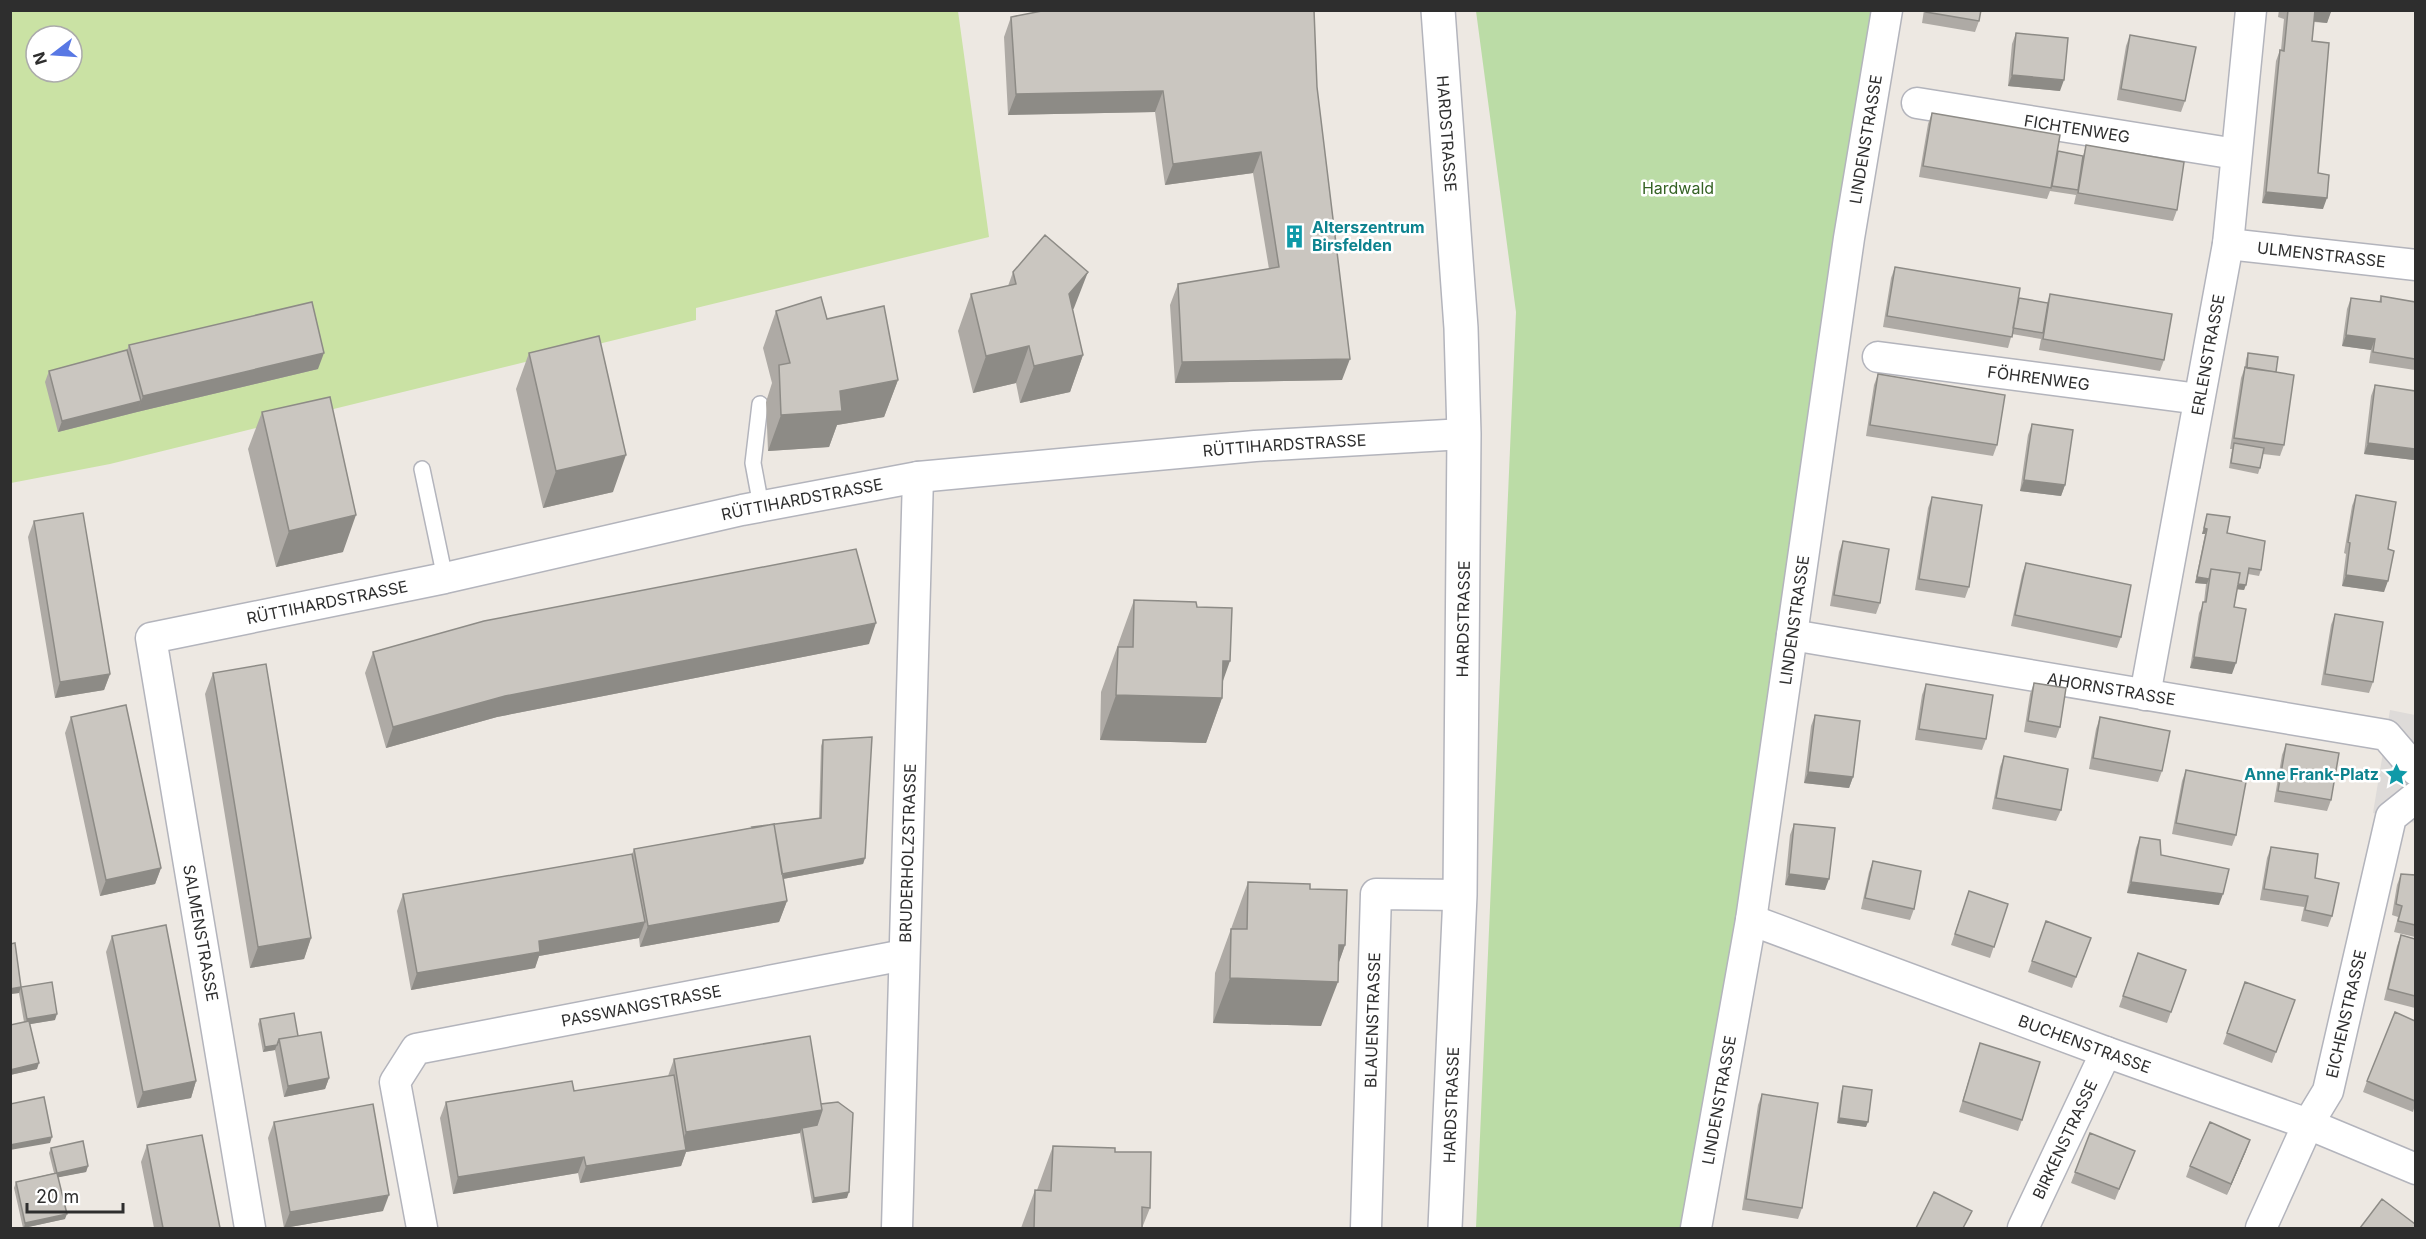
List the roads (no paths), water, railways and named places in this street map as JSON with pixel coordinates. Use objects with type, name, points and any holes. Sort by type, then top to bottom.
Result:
[{"type":"street","name":"HARDSTRASSE","points":[[1438,10],[1461,328],[1464,434],[1460,895],[1446,1228]]},
{"type":"street","name":"LINDENSTRASSE","points":[[1696,1228],[1751,920],[1849,238],[1887,10]]},
{"type":"street","name":"ERLENSTRASSE","points":[[2145,695],[2228,244],[2251,10]]},
{"type":"street","name":"FICHTENWEG","points":[[1917,103],[2236,154]]},
{"type":"street","name":"ULMENSTRASSE","points":[[2228,244],[2415,266]]},
{"type":"street","name":"FÖHRENWEG","points":[[1878,357],[2199,399]]},
{"type":"street","name":"RÜTTIHARDSTRASSE","points":[[151,638],[445,578],[761,506],[918,477],[1255,446],[1464,434]]},
{"type":"street","name":"BRUDERHOLZSTRASSE","points":[[897,1228],[904,955],[913,741],[918,477]]},
{"type":"street","name":"AHORNSTRASSE","points":[[1792,635],[2386,735],[2415,770]]},
{"type":"street","name":"SALMENSTRASSE","points":[[151,638],[250,1228]]},
{"type":"street","name":"EICHENSTRASSE","points":[[2261,1228],[2308,1124],[2328,1091],[2391,817],[2415,797]]},
{"type":"street","name":"BLAUENSTRASSE","points":[[1365,1228],[1376,894],[1460,895]]},
{"type":"street","name":"BUCHENSTRASSE","points":[[1751,920],[2106,1052],[2308,1124],[2415,1169]]},
{"type":"street","name":"PASSWANGSTRASSE","points":[[422,1228],[395,1082],[416,1049],[904,955]]},
{"type":"street","name":"BIRKENSTRASSE","points":[[2023,1228],[2106,1052]]},
{"type":"lane","points":[[760,404],[753,463],[761,506]]},
{"type":"lane","points":[[422,469],[445,578]]},
{"type":"place","name":"Alterszentrum Birsfelden","points":[[1294,236]]},
{"type":"place","name":"Anne Frank-Platz","points":[[2397,774]]},
{"type":"park label","name":"Hardwald","points":[[1678,188]]}]
